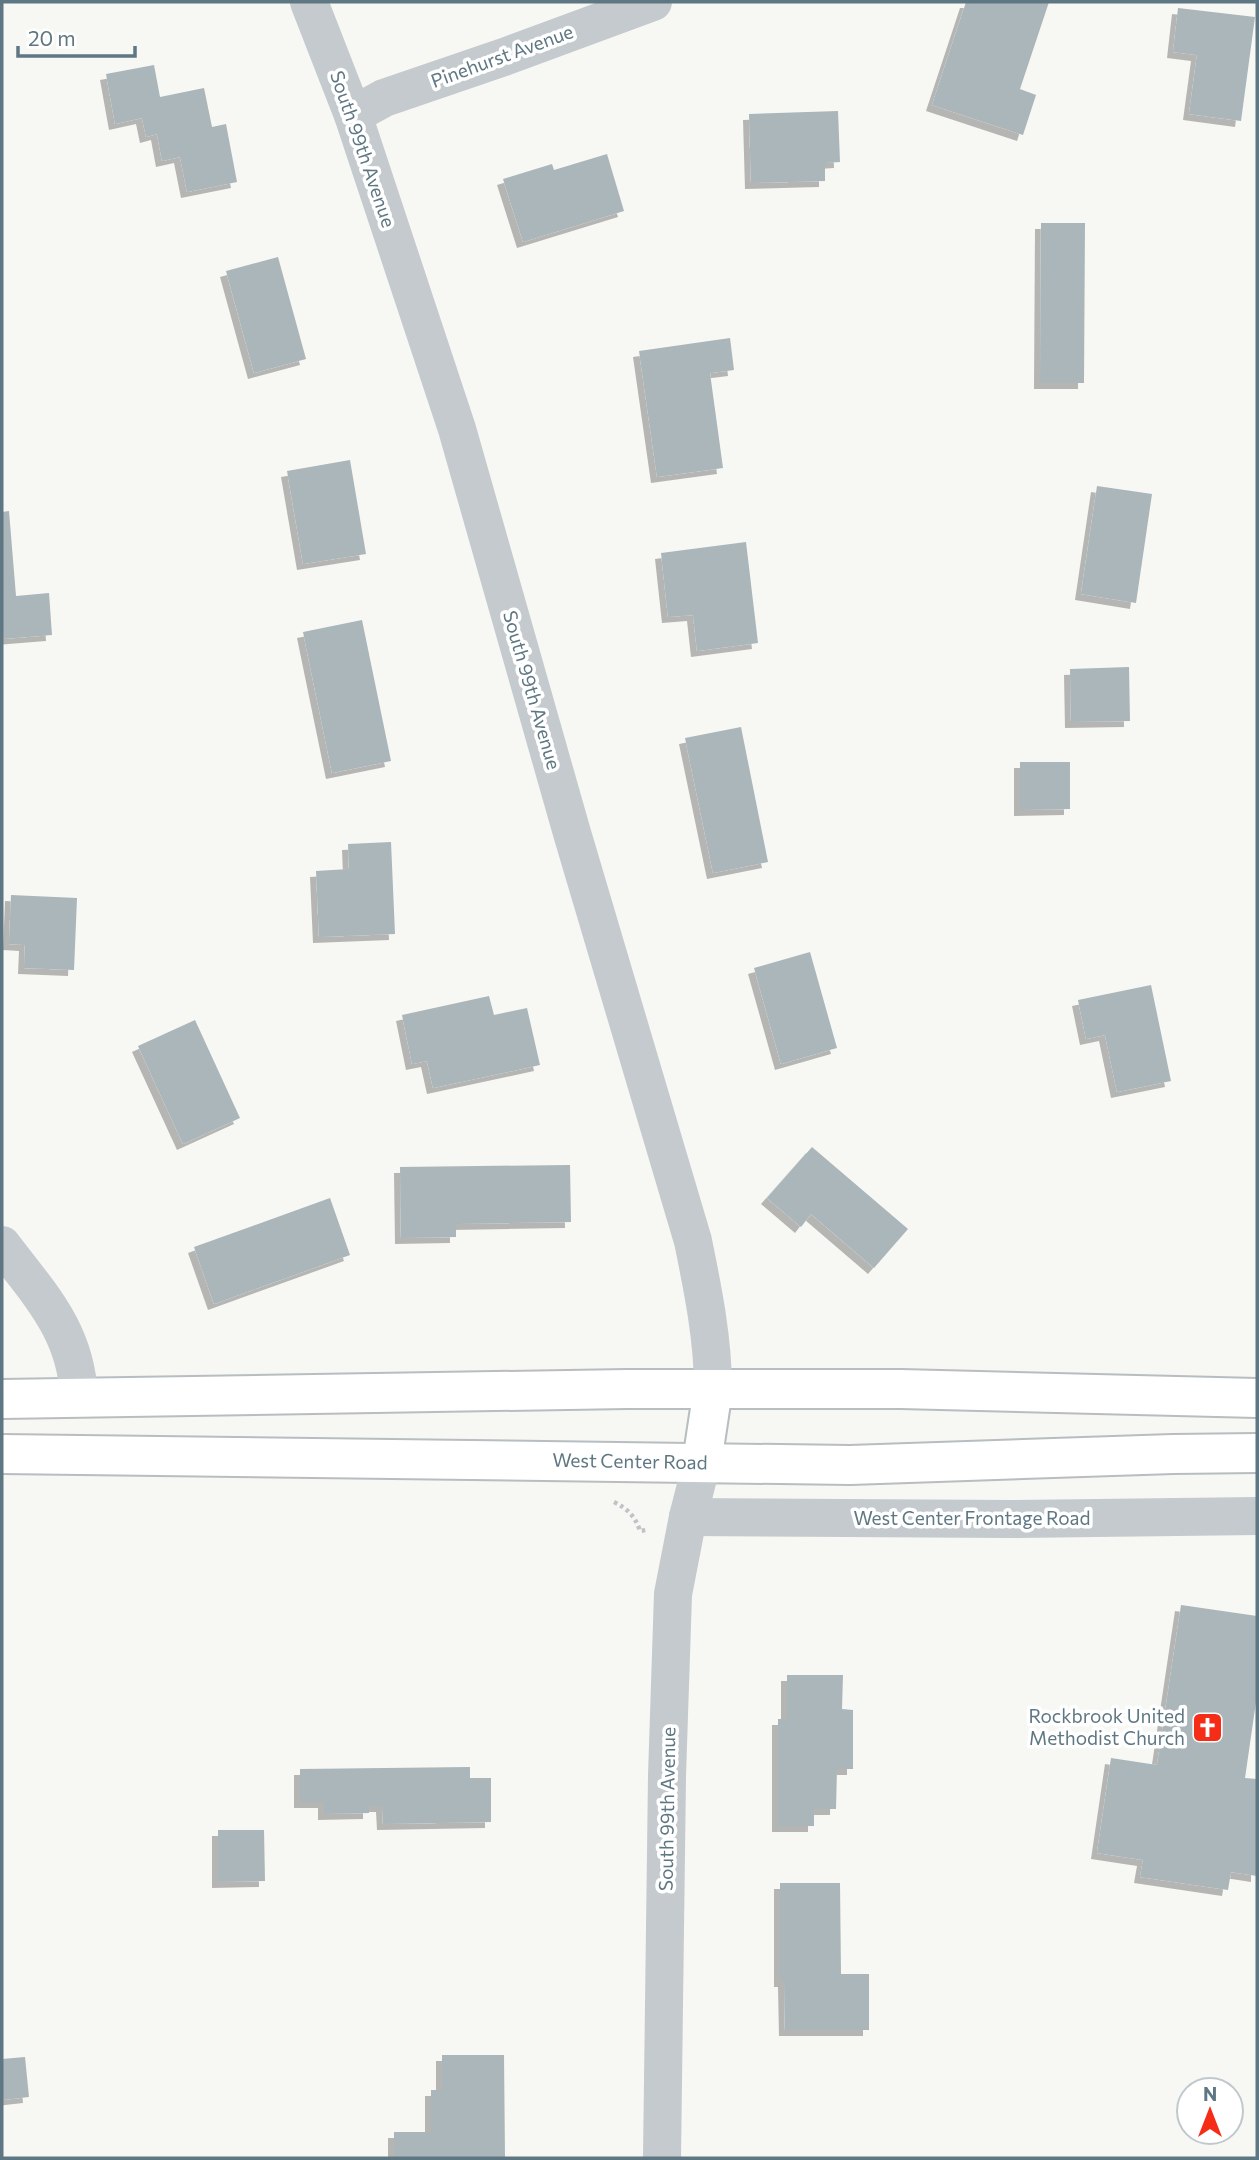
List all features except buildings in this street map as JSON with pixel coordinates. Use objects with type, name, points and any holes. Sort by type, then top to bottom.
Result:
[{"type":"main road","points":[[702,1462],[713,1389]]},
{"type":"main road","points":[[2,1399],[713,1389],[901,1389],[1257,1398]]},
{"type":"main road","name":"West Center Road","points":[[2,1454],[850,1465],[1257,1453]]},
{"type":"street","name":"South 99th Avenue","points":[[309,2],[353,115],[457,429],[572,833],[693,1241],[713,1355],[713,1389]]},
{"type":"street","name":"Pinehurst Avenue","points":[[353,115],[384,98],[653,2]]},
{"type":"street","points":[[2,1245],[54,1314],[69,1344],[78,1373],[79,1398]]},
{"type":"street","name":"South 99th Avenue","points":[[662,2158],[667,1776],[673,1607],[680,1551],[702,1462]]},
{"type":"street","name":"West Center Frontage Road","points":[[688,1517],[1011,1520],[1257,1516]]},
{"type":"place","name":"Rockbrook United Methodist Church","points":[[1208,1727]]}]
